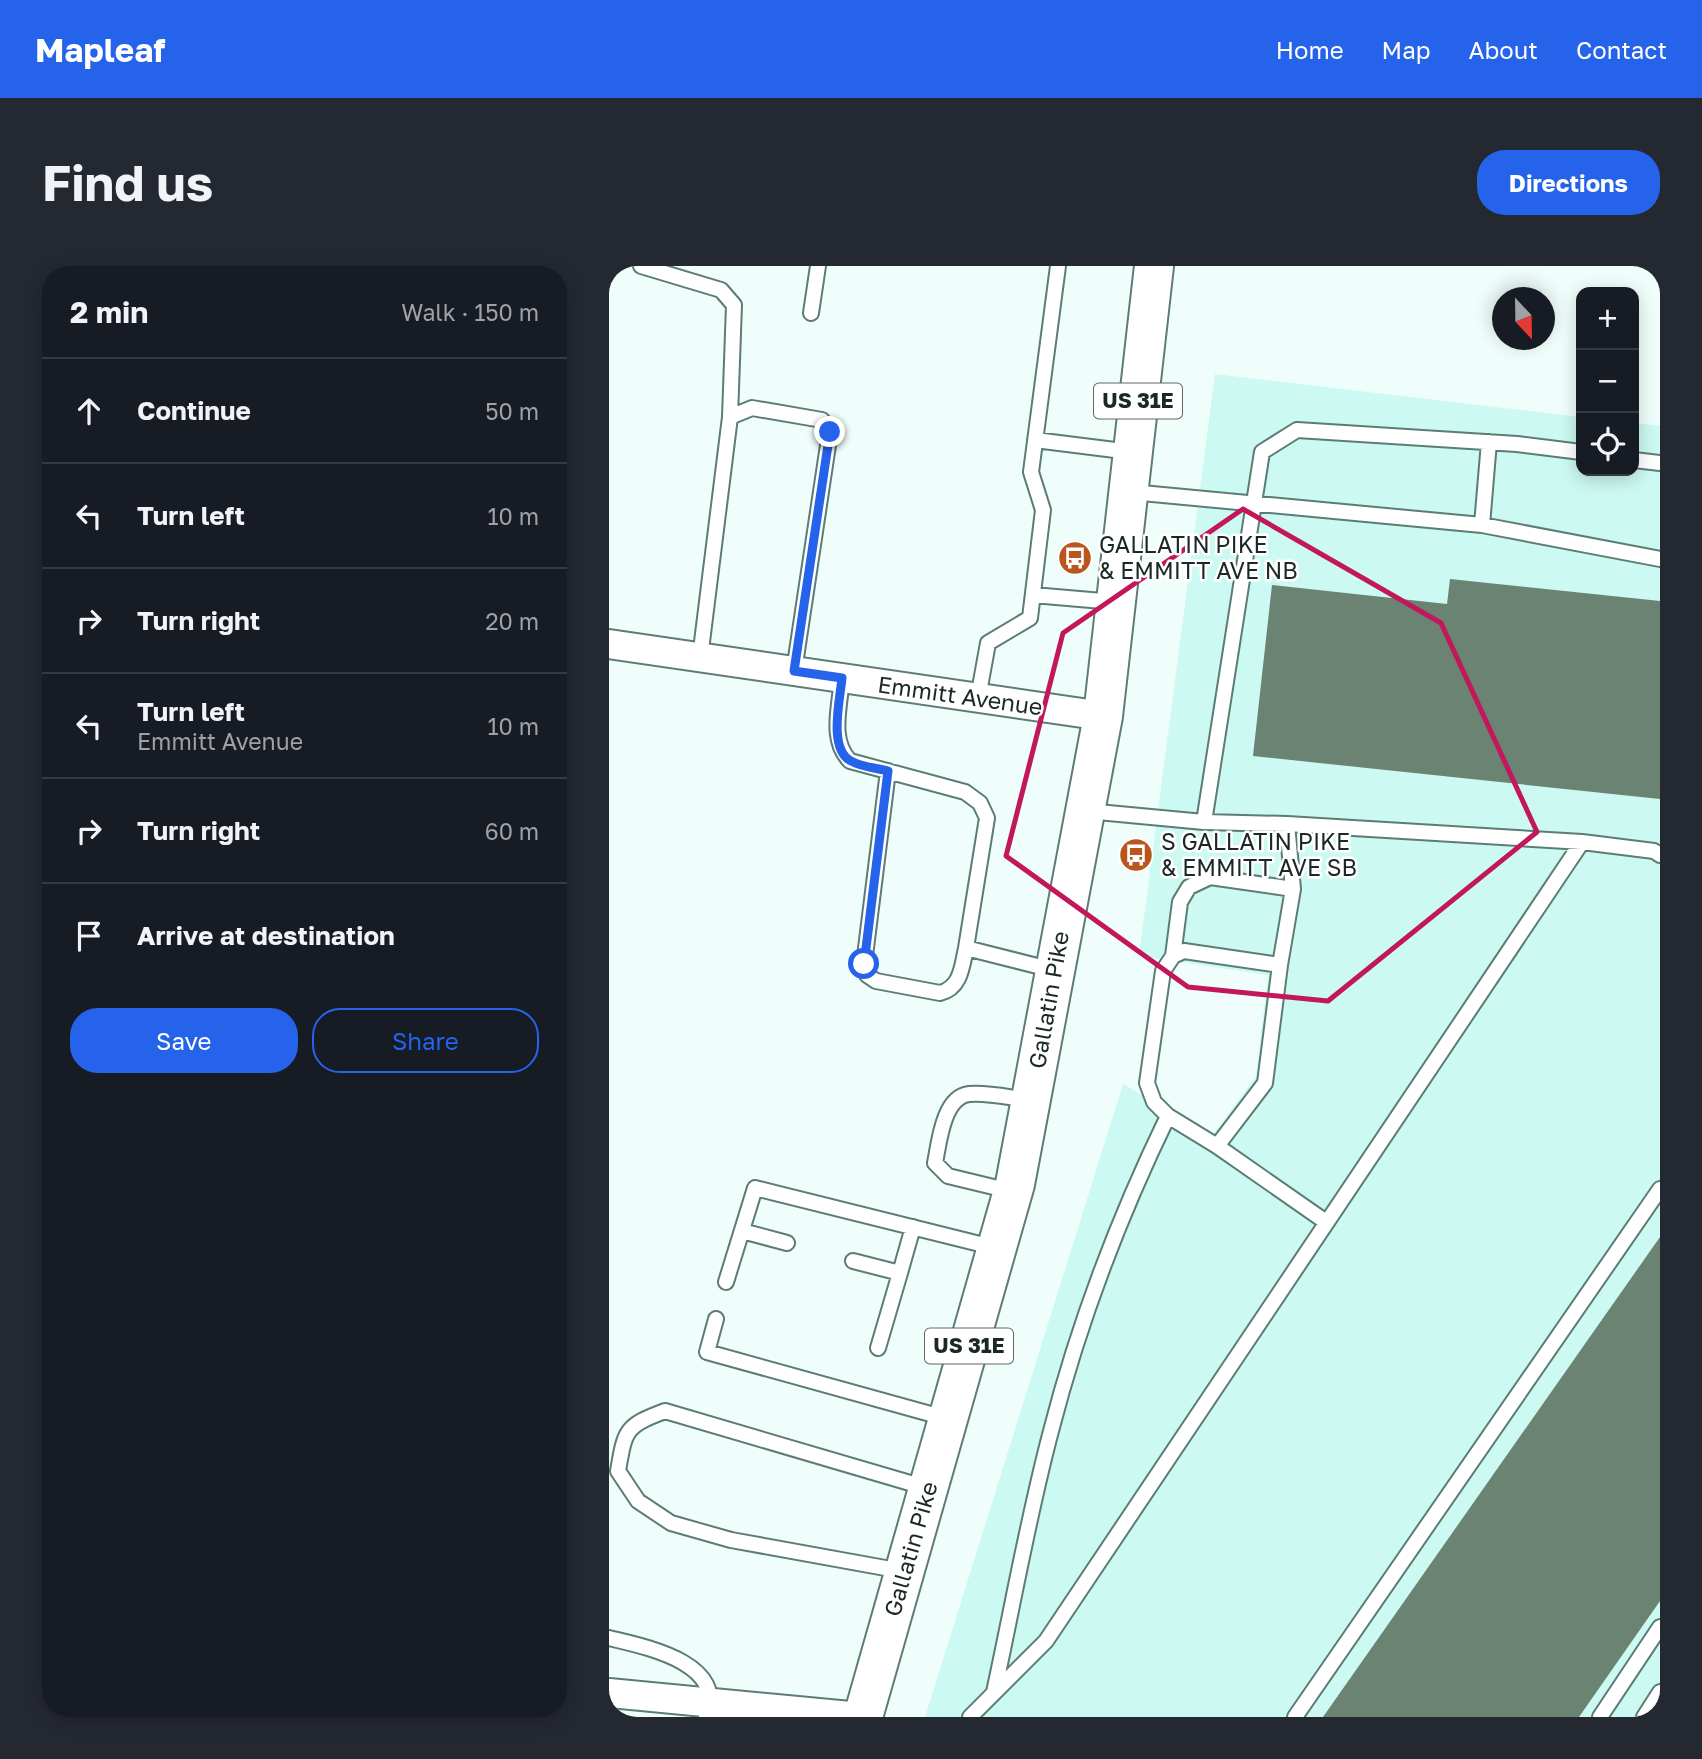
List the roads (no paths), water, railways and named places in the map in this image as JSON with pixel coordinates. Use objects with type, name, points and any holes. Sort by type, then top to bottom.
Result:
[{"type":"main road","name":"Gallatin Pike","points":[[862,1717],[1014,1191],[1103,716],[1154,266]]},
{"type":"street","name":"Emmitt Avenue","points":[[609,644],[1103,716]]},
{"type":"street","points":[[609,1693],[708,1710],[862,1717]]},
{"type":"lane","points":[[641,266],[721,290],[734,305],[730,417],[700,657]]},
{"type":"lane","points":[[811,313],[818,266]]},
{"type":"lane","points":[[978,698],[988,643],[1030,618],[1044,510],[1031,472],[1058,266]]},
{"type":"lane","points":[[730,417],[752,408],[822,420],[830,432],[794,671]]},
{"type":"lane","points":[[1204,822],[1262,452],[1297,430],[1489,442],[1576,452]]},
{"type":"lane","points":[[1035,440],[1132,452]]},
{"type":"lane","points":[[1482,525],[1489,442]]},
{"type":"lane","points":[[1639,461],[1660,463]]},
{"type":"lane","points":[[1128,492],[1482,525],[1660,559]]},
{"type":"lane","points":[[1033,595],[1115,602]]},
{"type":"lane","points":[[842,678],[836,739],[841,752],[850,761],[888,771],[965,792],[980,803],[987,818],[966,948],[958,980],[950,990],[940,993],[876,981],[867,975],[864,964],[888,771]]},
{"type":"lane","points":[[1085,811],[1204,822],[1287,824],[1582,842],[1654,851],[1660,855]]},
{"type":"lane","points":[[1217,1146],[1265,1083],[1293,889],[1287,824]]},
{"type":"lane","points":[[969,1717],[1046,1641],[1582,842]]},
{"type":"lane","points":[[1293,889],[1210,877],[1189,887],[1180,902],[1173,956],[1163,971],[1147,1083],[1153,1102],[1168,1116],[1217,1146],[1326,1222]]},
{"type":"lane","points":[[966,948],[1055,970]]},
{"type":"lane","points":[[1173,956],[1184,951],[1280,965]]},
{"type":"lane","points":[[1014,1191],[948,1176],[935,1163],[944,1120],[957,1100],[968,1094],[1031,1100]]},
{"type":"lane","points":[[994,1693],[1051,1431],[1103,1266],[1134,1187],[1168,1116]]},
{"type":"lane","points":[[726,1282],[755,1188],[997,1248]]},
{"type":"lane","points":[[1295,1717],[1660,1189]]},
{"type":"lane","points":[[879,1348],[912,1227]]},
{"type":"lane","points":[[742,1231],[787,1243]]},
{"type":"lane","points":[[853,1261],[900,1273]]},
{"type":"lane","points":[[716,1319],[707,1352],[948,1419]]},
{"type":"lane","points":[[904,1571],[731,1541],[671,1523],[638,1501],[618,1472],[623,1443],[635,1422],[665,1410],[928,1489]]},
{"type":"lane","points":[[1600,1717],[1660,1628]]},
{"type":"lane","points":[[609,1638],[656,1649],[691,1666],[706,1685],[708,1710]]},
{"type":"lane","points":[[1643,1717],[1660,1692]]},
{"type":"place","name":"GALLATIN PIKE & EMMITT AVE NB","points":[[1075,558]]},
{"type":"place","name":"S GALLATIN PIKE & EMMITT AVE SB","points":[[1136,855]]}]
